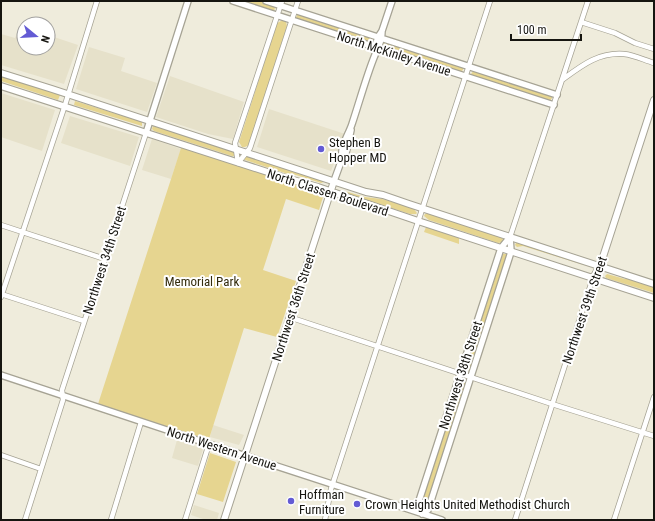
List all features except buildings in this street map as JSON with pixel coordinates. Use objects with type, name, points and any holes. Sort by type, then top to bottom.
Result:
[{"type":"main road","name":"North Classen Boulevard","points":[[1,74],[68,94],[236,150],[654,284]]},
{"type":"main road","name":"North Classen Boulevard","points":[[1,86],[654,298]]},
{"type":"main road","name":"Northwest 39th Street","points":[[593,278],[600,266],[654,100]]},
{"type":"main road","name":"Northwest 36th Street","points":[[224,520],[334,181]]},
{"type":"street","points":[[84,321],[1,295],[68,94],[97,1]]},
{"type":"street","name":"Northwest 34th Street","points":[[25,520],[64,396],[62,390],[188,1]]},
{"type":"street","name":"North McKinley Avenue","points":[[233,1],[554,105]]},
{"type":"street","name":"North McKinley Avenue","points":[[266,1],[281,3],[295,10],[557,94]]},
{"type":"street","points":[[238,163],[250,148],[298,1]]},
{"type":"street","name":"Northwest 36th Street","points":[[334,181],[342,158],[341,151],[351,126],[392,1]]},
{"type":"street","points":[[325,520],[328,500],[333,484],[490,1]]},
{"type":"street","name":"Northwest 38th Street","points":[[423,520],[422,514],[417,507],[501,248],[510,237],[588,1]]},
{"type":"street","points":[[238,163],[236,141],[281,3]]},
{"type":"street","points":[[581,22],[615,33],[635,43],[654,49]]},
{"type":"street","points":[[562,80],[585,63],[599,56],[625,54],[654,63]]},
{"type":"street","points":[[1,225],[105,258]]},
{"type":"street","name":"Northwest 38th Street","points":[[422,514],[428,510],[511,252],[510,237]]},
{"type":"street","name":"Northwest 39th Street","points":[[515,520],[593,278]]},
{"type":"street","points":[[289,317],[654,436]]},
{"type":"street","name":"North Western Avenue","points":[[1,375],[442,520]]},
{"type":"street","points":[[614,520],[654,397]]},
{"type":"street","points":[[111,520],[141,422]]},
{"type":"street","points":[[184,520],[209,444]]},
{"type":"street","points":[[1,455],[41,469]]},
{"type":"shaded area","points":[[1,34],[15,38],[16,36],[16,56],[56,56],[56,38],[78,45],[64,84],[1,65]]},
{"type":"shaded area","points":[[89,47],[125,58],[121,71],[157,83],[147,112],[76,89]]},
{"type":"shaded area","points":[[170,76],[244,102],[233,139],[208,134],[156,117]]},
{"type":"shaded area","points":[[1,93],[55,110],[42,151],[1,137]]},
{"type":"shaded area","points":[[269,109],[345,134],[331,171],[257,147]]},
{"type":"shaded area","points":[[70,116],[139,137],[130,166],[61,143]]},
{"type":"shaded area","points":[[152,139],[181,149],[171,179],[142,170]]},
{"type":"shaded area","points":[[213,425],[244,435],[239,445],[210,437]]},
{"type":"shaded area","points":[[177,440],[203,449],[198,466],[172,458]]},
{"type":"shaded area","points":[[194,505],[219,513],[217,520],[206,520],[191,515]]},
{"type":"green space","points":[[240,1],[260,1],[273,5],[275,9],[273,11]]},
{"type":"green space","points":[[298,14],[371,37],[372,41],[370,43],[298,20],[296,17]]},
{"type":"green space","points":[[283,20],[286,22],[287,26],[249,145],[242,147],[239,142],[277,23]]},
{"type":"green space","points":[[385,42],[463,67],[463,70],[460,72],[384,48],[383,45]]},
{"type":"green space","points":[[474,70],[552,96],[552,98],[549,101],[473,76],[471,74]]},
{"type":"green space","points":[[1,76],[60,95],[58,100],[1,81]]},
{"type":"green space","points":[[75,101],[142,122],[142,126],[74,105]]},
{"type":"green space","points":[[153,126],[234,151],[236,153],[235,156],[154,131],[152,129]]},
{"type":"green space","name":"Memorial Park","points":[[183,147],[309,188],[321,193],[323,197],[319,210],[286,199],[263,270],[296,281],[277,337],[244,328],[209,439],[179,431],[98,404],[181,148]]},
{"type":"green space","points":[[245,156],[324,182],[321,183],[288,174],[245,160]]},
{"type":"green space","points":[[341,190],[365,197],[382,199],[413,208],[417,213],[410,214],[348,194]]},
{"type":"green space","points":[[425,214],[430,214],[501,237],[504,241],[498,243],[429,220],[424,216]]},
{"type":"green space","points":[[426,227],[459,238],[459,244],[424,232]]},
{"type":"green space","points":[[516,243],[520,243],[590,267],[523,246],[517,247],[515,245]]},
{"type":"green space","points":[[503,254],[508,256],[471,369],[468,370],[466,366]]},
{"type":"green space","points":[[607,274],[654,286],[654,293],[606,278],[605,276]]},
{"type":"green space","points":[[465,380],[467,383],[426,508],[423,510],[421,509],[421,505],[461,382]]},
{"type":"green space","points":[[210,453],[236,462],[223,502],[197,494]]},
{"type":"place","name":"Stephen B Hopper MD","points":[[321,149]]},
{"type":"place","name":"Hoffman Furniture","points":[[291,501]]},
{"type":"place","name":"Crown Heights United Methodist Church","points":[[357,504]]}]
